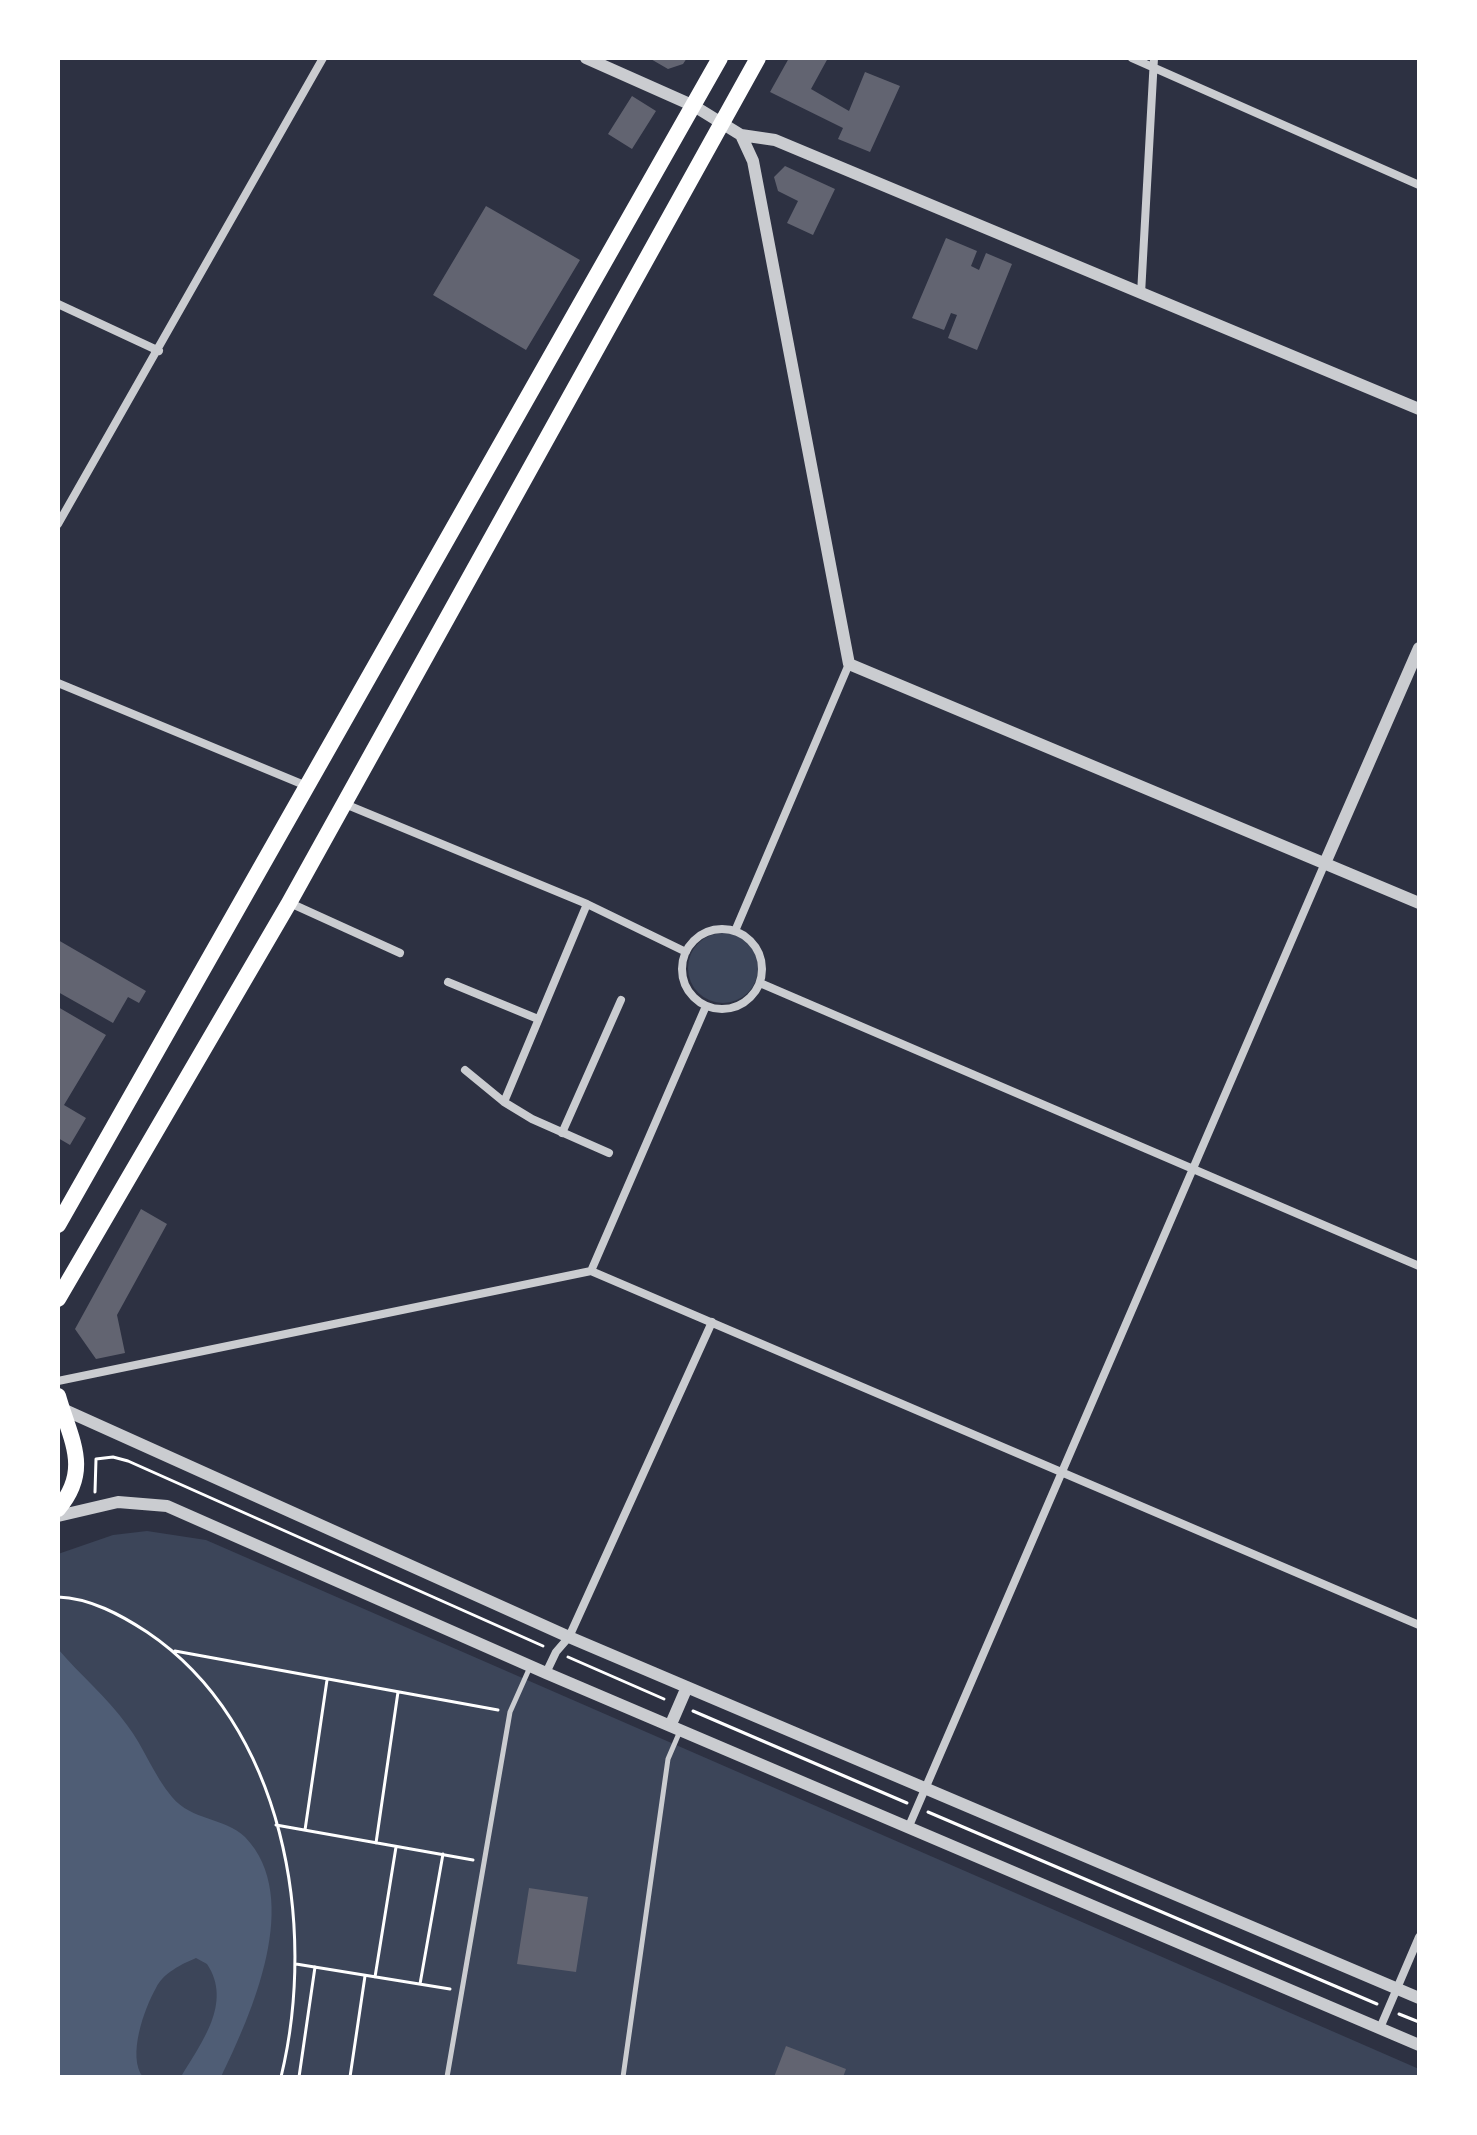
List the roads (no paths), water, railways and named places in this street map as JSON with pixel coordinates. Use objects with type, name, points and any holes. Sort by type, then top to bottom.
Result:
[{"type":"main road","points":[[58,1225],[720,58]]},
{"type":"main road","points":[[58,1299],[289,903],[758,58]]},
{"type":"main road","points":[[58,1509],[73,1487],[77,1471],[76,1456],[59,1404]]},
{"type":"street","points":[[58,524],[323,58]]},
{"type":"street","points":[[586,58],[694,106],[741,135],[775,140],[1419,409]]},
{"type":"street","points":[[1132,58],[1154,63],[1419,185]]},
{"type":"street","points":[[1141,294],[1154,63]]},
{"type":"street","points":[[735,931],[849,664],[753,161],[741,135]]},
{"type":"street","points":[[58,304],[159,351]]},
{"type":"street","points":[[909,1826],[1190,1169],[1419,648]]},
{"type":"street","points":[[849,664],[1419,903]]},
{"type":"street","points":[[58,683],[309,787]]},
{"type":"street","points":[[344,804],[587,904],[686,952]]},
{"type":"street","points":[[289,903],[400,953]]},
{"type":"street","points":[[504,1102],[587,904]]},
{"type":"street","points":[[724,929],[735,931],[747,937],[761,958],[760,983],[755,992],[738,1006],[716,1009],[706,1006],[695,999],[683,977],[686,952],[701,935],[724,929]]},
{"type":"street","points":[[448,982],[538,1019]]},
{"type":"street","points":[[760,983],[1419,1266]]},
{"type":"street","points":[[562,1133],[621,1000]]},
{"type":"street","points":[[591,1271],[706,1006]]},
{"type":"street","points":[[465,1070],[504,1102],[562,1133],[609,1153]]},
{"type":"street","points":[[58,1381],[591,1271],[1419,1625]]},
{"type":"street","points":[[546,1673],[556,1652],[569,1637],[712,1322]]},
{"type":"street","points":[[59,1404],[569,1637],[1419,1998]]},
{"type":"street","points":[[58,1516],[118,1502],[167,1506],[546,1673],[1419,2045]]},
{"type":"street","points":[[676,1726],[679,1705],[687,1687]]},
{"type":"street","points":[[1380,2028],[1419,1937]]},
{"type":"lane","points":[[447,2077],[510,1712],[531,1666]]},
{"type":"lane","points":[[623,2077],[668,1759],[676,1726]]}]
